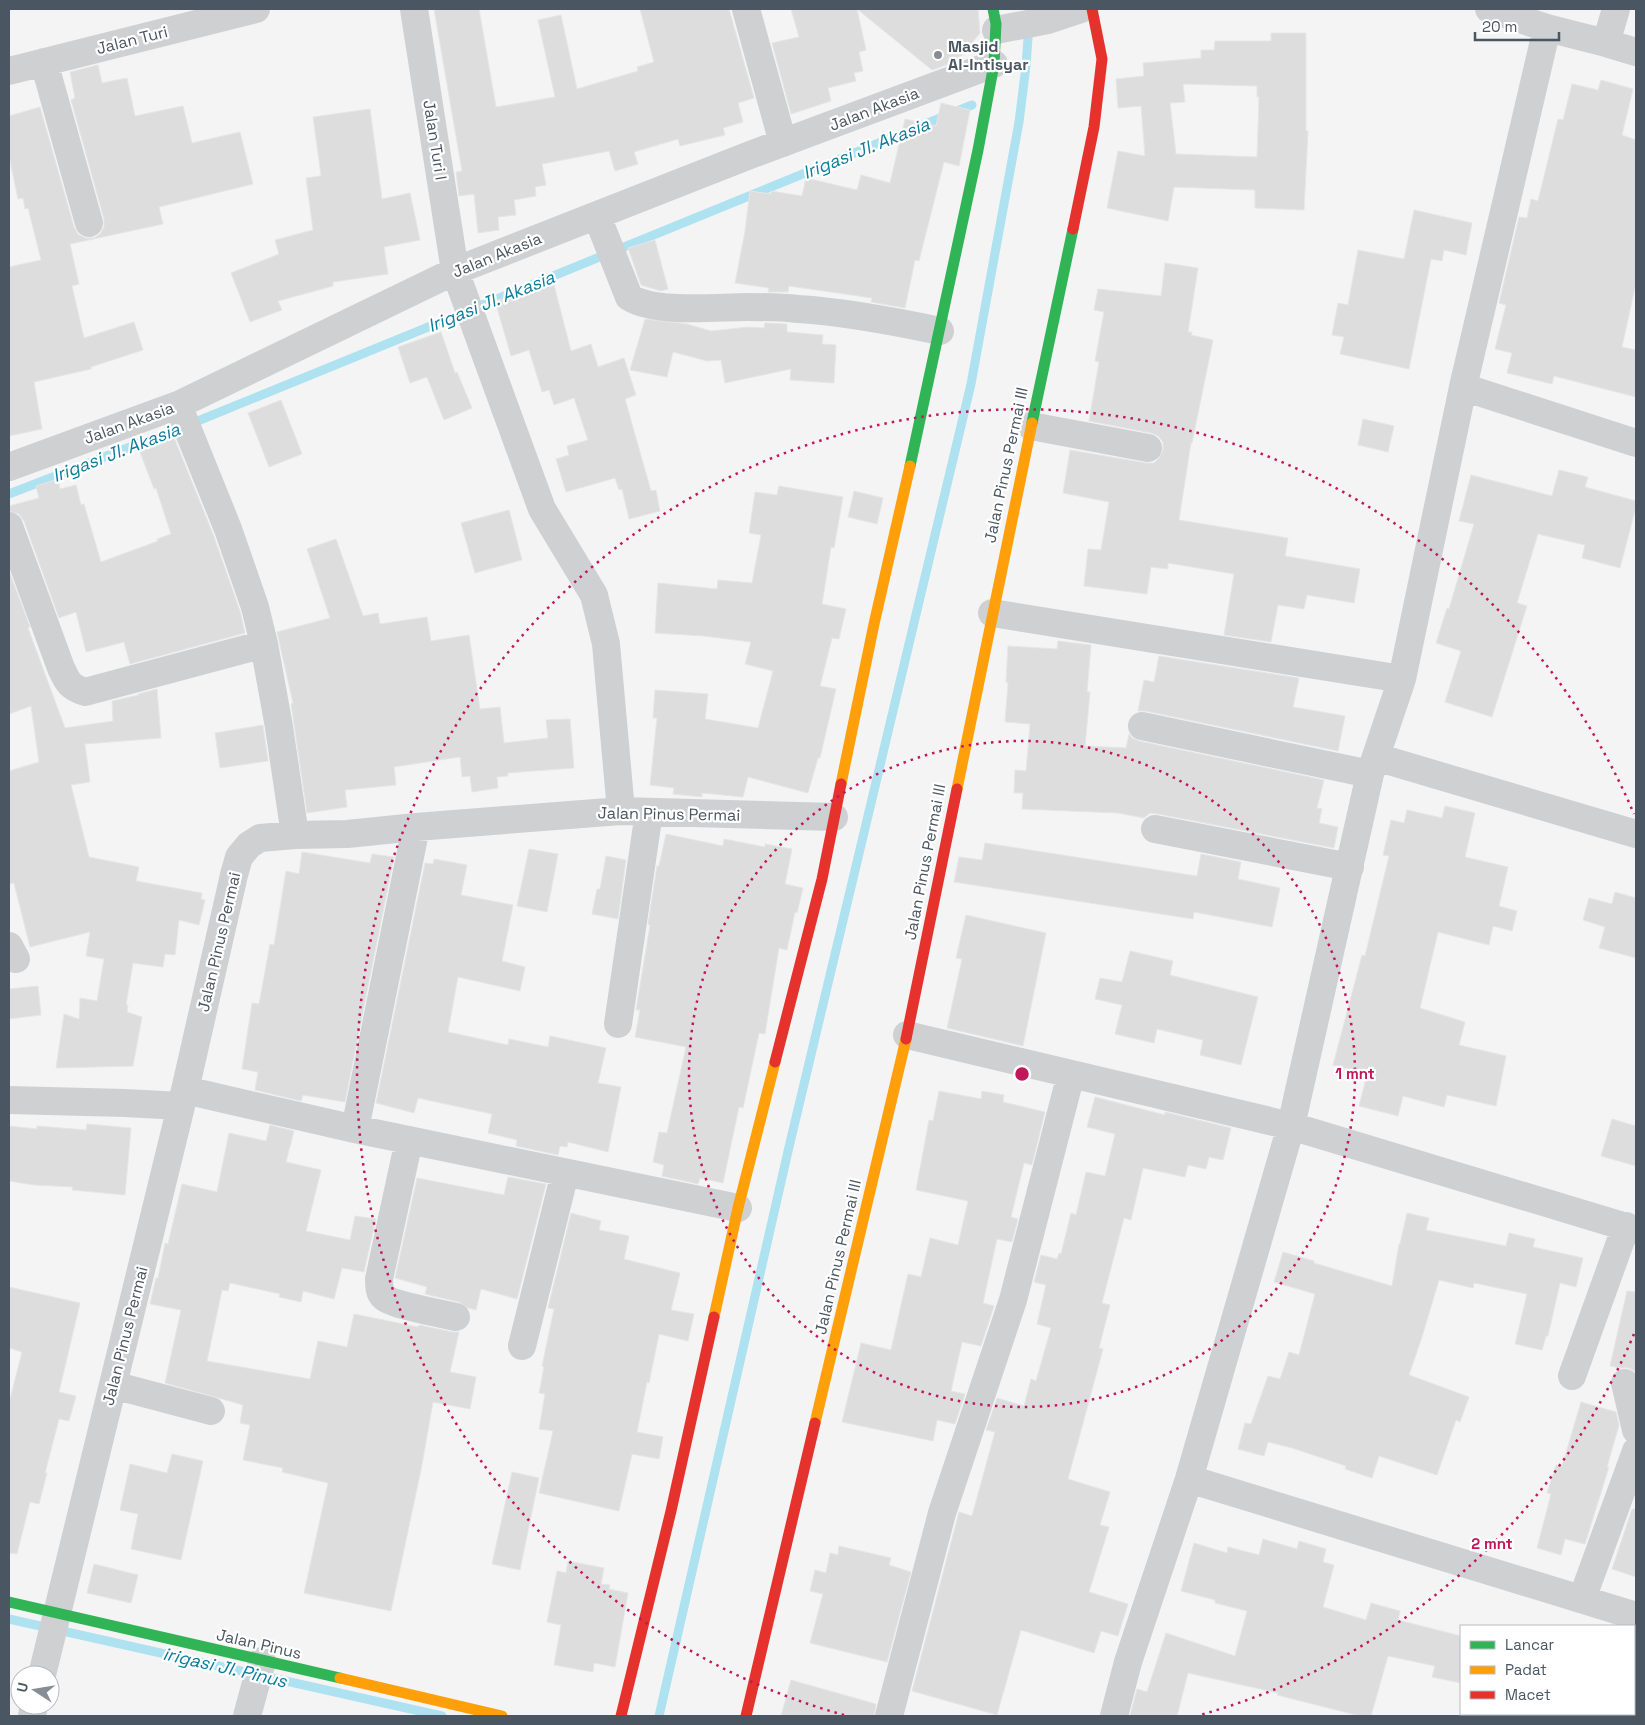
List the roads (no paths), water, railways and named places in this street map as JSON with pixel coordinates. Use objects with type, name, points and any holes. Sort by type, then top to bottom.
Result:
[{"type":"street","name":"Jalan Turi","points":[[9,71],[256,9]]},
{"type":"street","name":"Jalan Turi I","points":[[414,9],[455,271],[542,509],[594,594],[598,606],[606,644],[621,810]]},
{"type":"street","points":[[746,9],[783,143]]},
{"type":"street","points":[[621,1716],[671,1512],[738,1208],[822,879],[874,624],[940,331],[1002,21],[1048,20],[1081,9]]},
{"type":"street","name":"Jalan Pinus Permai III","points":[[746,1716],[907,1035],[992,613],[1094,127],[1102,60],[1092,9]]},
{"type":"street","points":[[1489,9],[1547,28],[1636,52]]},
{"type":"street","points":[[1606,43],[1616,9]]},
{"type":"street","points":[[1114,1716],[1128,1662],[1189,1479],[1291,1126],[1373,766],[1402,679],[1463,387],[1547,28]]},
{"type":"street","points":[[44,62],[90,223]]},
{"type":"street","name":"Jalan Akasia","points":[[9,467],[178,405],[455,271],[783,143],[994,64]]},
{"type":"street","points":[[597,216],[628,297],[638,302],[676,307],[798,309],[887,320],[940,331]]},
{"type":"street","points":[[1463,387],[1636,443]]},
{"type":"street","points":[[178,405],[228,529],[255,607],[264,644],[279,727],[295,835]]},
{"type":"street","points":[[1031,426],[1148,448]]},
{"type":"street","points":[[9,526],[61,668],[69,684],[76,688],[85,692],[264,644]]},
{"type":"street","points":[[992,613],[1402,679]]},
{"type":"street","points":[[1142,726],[1373,766],[1636,834]]},
{"type":"street","name":"Jalan Pinus Permai","points":[[44,1665],[183,1098],[239,857],[249,846],[260,838],[346,834],[621,810],[834,818]]},
{"type":"street","points":[[618,1024],[649,812]]},
{"type":"street","points":[[355,1129],[416,827]]},
{"type":"street","points":[[1154,829],[1350,867]]},
{"type":"street","points":[[907,1035],[1291,1126],[1631,1228],[1572,1376]]},
{"type":"street","points":[[889,1716],[942,1513],[1013,1300],[1071,1074]]},
{"type":"street","points":[[9,1100],[125,1103],[183,1098],[355,1129],[738,1208]]},
{"type":"street","points":[[409,1140],[379,1279],[380,1289],[384,1297],[394,1302],[456,1317]]},
{"type":"street","points":[[522,1346],[565,1173]]},
{"type":"street","points":[[1625,1383],[1636,1430]]},
{"type":"street","points":[[113,1385],[211,1411]]},
{"type":"street","points":[[1582,1599],[1636,1450]]},
{"type":"street","points":[[1189,1479],[1636,1616]]},
{"type":"street","name":"Jalan Pinus","points":[[9,1602],[502,1716]]},
{"type":"street","points":[[247,1716],[262,1661]]},
{"type":"waterway","points":[[659,1716],[789,1147],[971,384],[1019,122],[1026,66],[1030,9]]},
{"type":"waterway","name":"Irigasi Jl. Akasia","points":[[188,425],[972,105]]},
{"type":"waterway","name":"Irigasi Jl. Akasia","points":[[9,494],[148,440]]},
{"type":"waterway","name":"irigasi Jl. Pinus","points":[[9,1619],[442,1716]]},
{"type":"place","name":"Masjid Al-Intisyar","points":[[938,55]]}]
